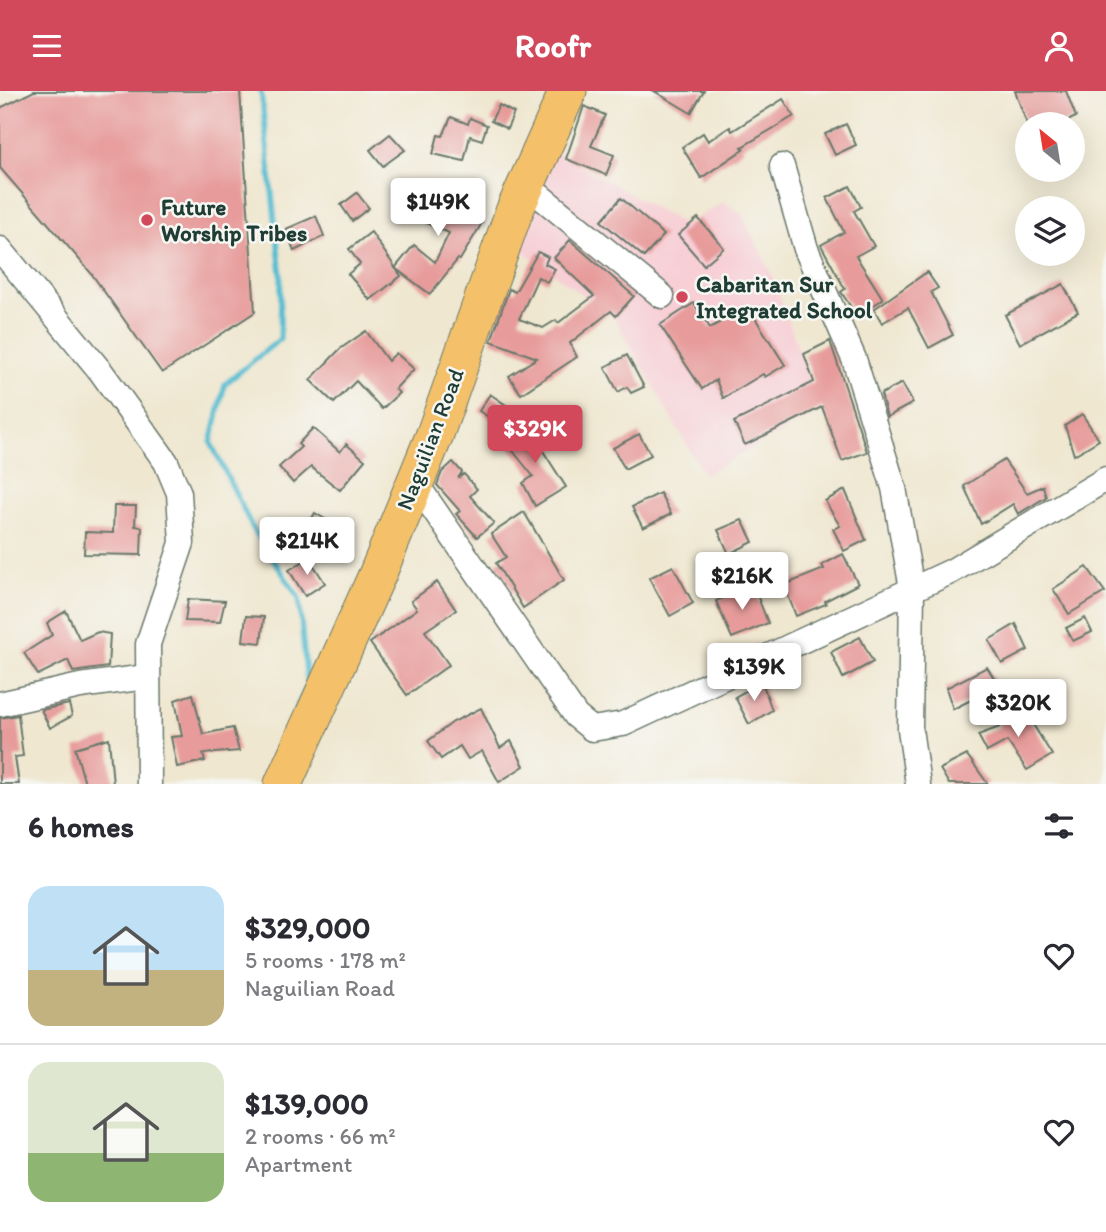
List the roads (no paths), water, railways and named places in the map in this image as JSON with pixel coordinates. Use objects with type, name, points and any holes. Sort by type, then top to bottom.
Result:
[{"type":"highway","name":"Naguilian Road","points":[[283,784],[378,573],[415,482],[524,188],[568,91]]},
{"type":"street","points":[[782,166],[806,249],[854,359],[894,488],[912,589],[910,729],[918,784]]},
{"type":"street","points":[[524,188],[535,192],[662,296]]},
{"type":"street","points":[[0,249],[102,373],[166,462],[179,493],[182,543],[148,644],[146,677],[149,784]]},
{"type":"street","points":[[415,482],[576,716],[592,729],[623,724],[912,589],[993,548],[1106,479]]},
{"type":"street","points":[[0,704],[80,686],[146,677]]},
{"type":"waterway","points":[[261,91],[281,275],[280,339],[225,384],[211,443],[252,527],[299,598],[307,685],[294,715]]},
{"type":"place","name":"Future Worship Tribes","points":[[147,220]]},
{"type":"place","name":"Cabaritan Sur Integrated School","points":[[682,297]]}]
